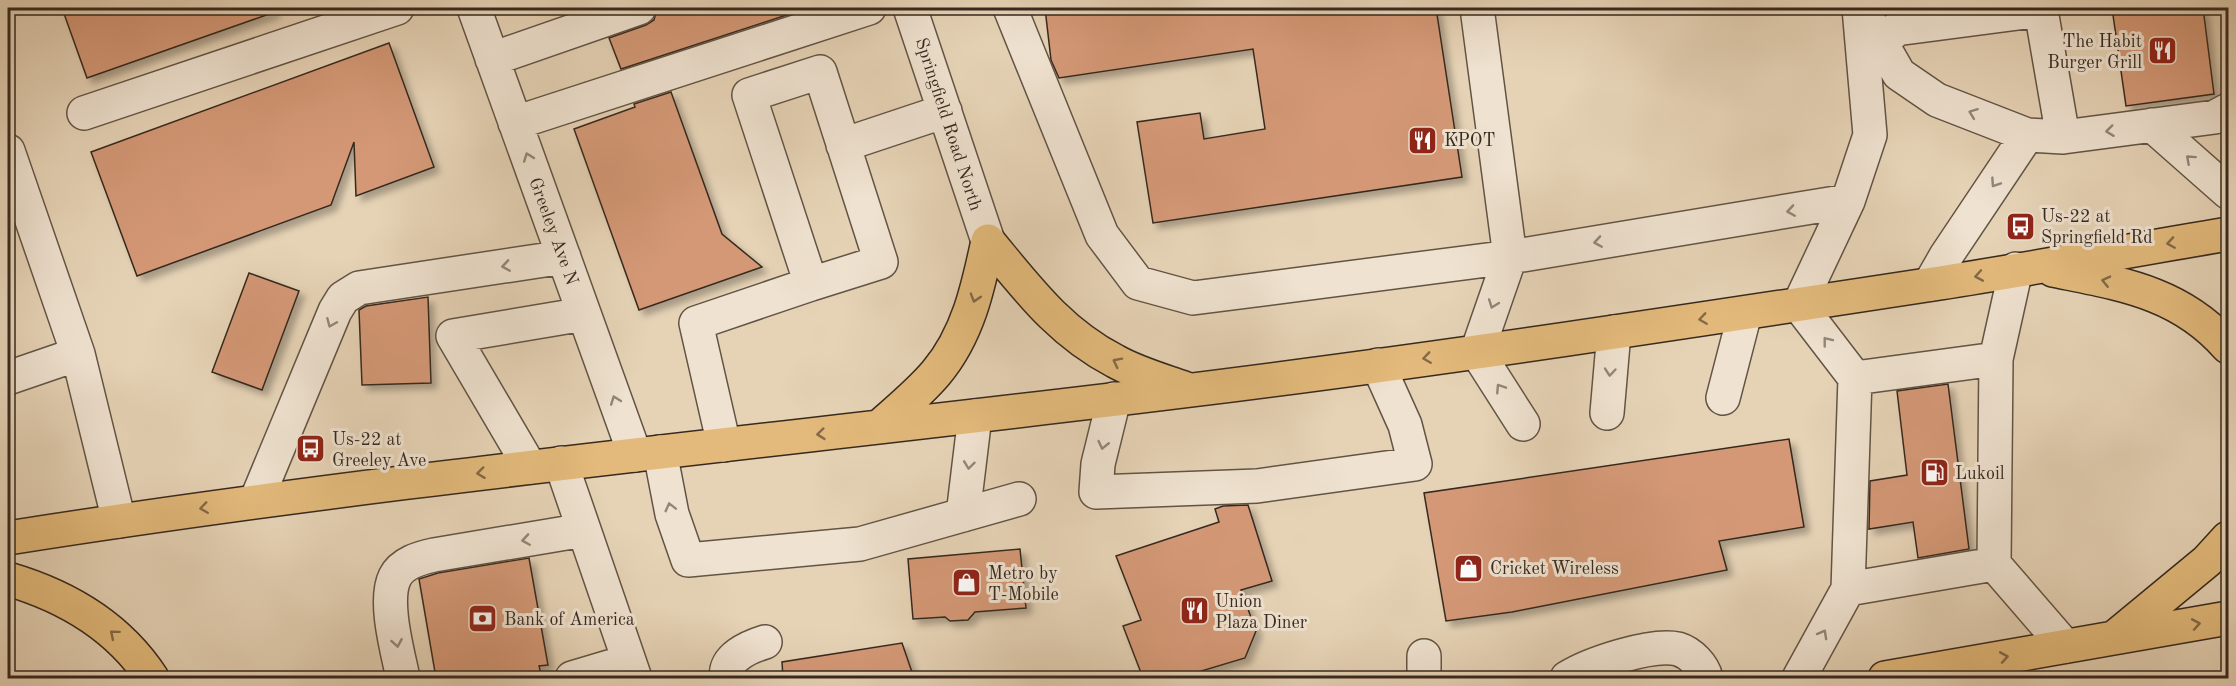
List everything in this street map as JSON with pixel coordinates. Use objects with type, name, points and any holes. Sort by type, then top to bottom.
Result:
[{"type":"highway","points":[[8,538],[256,501],[1191,390],[1378,365],[1799,305],[2229,234]]},
{"type":"highway","points":[[988,241],[1036,301],[1073,334],[1116,362],[1191,390]]},
{"type":"highway","points":[[879,427],[921,389],[949,355],[976,296],[988,241]]},
{"type":"highway","points":[[2025,267],[2118,284],[2171,301],[2199,319],[2229,347]]},
{"type":"highway","points":[[2114,638],[2207,561],[2229,538]]},
{"type":"highway","points":[[8,579],[55,595],[104,625],[123,641],[152,678]]},
{"type":"highway","points":[[1896,677],[2229,618]]},
{"type":"street","points":[[84,113],[397,8]]},
{"type":"street","name":"Greeley Ave N","points":[[474,8],[584,314],[648,453],[688,560],[860,544],[963,515]]},
{"type":"street","points":[[492,58],[639,8]]},
{"type":"street","points":[[515,123],[869,8]]},
{"type":"street","name":"Springfield Road North","points":[[910,8],[988,241]]},
{"type":"street","points":[[1010,8],[1102,235],[1138,283],[1193,298],[1510,257],[1848,201]]},
{"type":"street","points":[[1477,8],[1510,257],[1477,351],[1523,424]]},
{"type":"street","points":[[1860,8],[1899,74],[1937,100],[2027,135],[2062,137],[2215,117],[2229,110]]},
{"type":"street","points":[[1799,678],[1848,589],[1855,378],[1799,305],[1848,201],[1870,135],[1860,8]]},
{"type":"street","points":[[1882,44],[1896,29],[2041,10],[2062,137]]},
{"type":"street","points":[[724,445],[696,323],[881,262],[820,72],[749,95],[811,284]]},
{"type":"street","points":[[843,145],[945,111]]},
{"type":"street","points":[[2152,125],[2229,192]]},
{"type":"street","points":[[1930,284],[1946,256],[2027,135]]},
{"type":"street","points":[[8,151],[78,354],[119,521]]},
{"type":"street","points":[[256,501],[335,311],[343,298],[359,288],[564,257]]},
{"type":"street","points":[[2025,267],[1996,359],[1994,564],[2065,646]]},
{"type":"street","points":[[1723,398],[1745,313]]},
{"type":"street","points":[[572,678],[632,670],[584,530],[545,465],[453,336],[584,314]]},
{"type":"street","points":[[1607,413],[1614,332]]},
{"type":"street","points":[[8,378],[78,354]]},
{"type":"street","points":[[1855,378],[1996,359]]},
{"type":"street","points":[[1114,399],[1098,464],[1096,492],[1257,486],[1415,464],[1405,425],[1378,365]]},
{"type":"street","points":[[975,416],[963,515],[1018,499]]},
{"type":"street","points":[[403,678],[391,608],[395,578],[402,568],[434,555],[584,530]]},
{"type":"street","points":[[1848,589],[1994,564]]},
{"type":"street","points":[[727,678],[726,673],[730,663],[739,654],[751,646],[765,642]]},
{"type":"street","points":[[1567,678],[1581,669],[1620,656],[1658,649],[1678,649],[1694,658],[1706,678]]},
{"type":"building","points":[[62,8],[274,8],[275,12],[87,78]]},
{"type":"building","points":[[657,8],[802,8],[802,10],[621,69],[609,38],[654,20]]},
{"type":"building","points":[[1045,8],[1436,8],[1462,177],[1153,223],[1137,122],[1200,113],[1204,139],[1265,129],[1253,49],[1059,78],[1051,60]]},
{"type":"building","name":"The Habit Burger Grill","points":[[2112,8],[2203,8],[2214,94],[2126,106]]},
{"type":"building","points":[[389,43],[434,167],[356,196],[354,142],[331,205],[137,276],[91,152]]},
{"type":"building","points":[[671,92],[722,234],[762,267],[639,310],[574,129],[635,107],[634,104]]},
{"type":"building","points":[[249,273],[299,291],[262,390],[212,372]]},
{"type":"building","points":[[428,297],[431,383],[362,385],[359,310],[366,306]]},
{"type":"building","points":[[1948,384],[1969,549],[1918,558],[1913,522],[1869,529],[1870,481],[1907,475],[1897,391]]},
{"type":"building","points":[[1789,439],[1804,527],[1719,541],[1727,570],[1512,612],[1446,621],[1424,493]]},
{"type":"building","name":"Union Plaza Diner","points":[[1248,505],[1272,581],[1241,590],[1256,631],[1245,658],[1178,678],[1143,678],[1123,626],[1141,620],[1116,556],[1219,522],[1215,509],[1223,506]]},
{"type":"building","name":"Metro by T-Mobile","points":[[1020,549],[1026,608],[975,612],[968,620],[950,621],[945,617],[913,619],[908,559]]},
{"type":"building","name":"Bank of America","points":[[529,558],[548,665],[539,666],[542,678],[436,678],[419,579],[438,573]]},
{"type":"building","points":[[902,643],[914,678],[783,678],[782,662]]},
{"type":"place","name":"The Habit Burger Grill","points":[[2163,51]]},
{"type":"place","name":"KPOT","points":[[1423,140]]},
{"type":"place","name":"Us-22 at Springfield Rd","points":[[2020,226]]},
{"type":"place","name":"Us-22 at Greeley Ave","points":[[311,449]]},
{"type":"place","name":"Lukoil","points":[[1934,473]]},
{"type":"place","name":"Cricket Wireless","points":[[1469,568]]},
{"type":"place","name":"Metro by T-Mobile","points":[[967,583]]},
{"type":"place","name":"Union Plaza Diner","points":[[1194,611]]},
{"type":"place","name":"Bank of America","points":[[483,619]]}]
